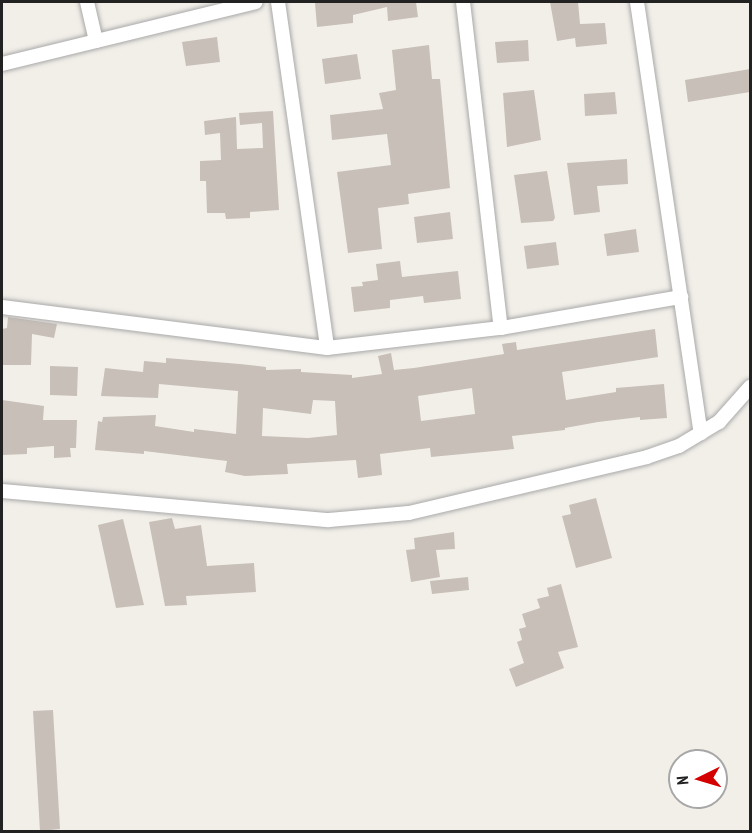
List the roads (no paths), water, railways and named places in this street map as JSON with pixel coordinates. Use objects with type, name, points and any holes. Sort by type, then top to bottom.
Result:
[{"type":"street","points":[[87,2],[96,41]]},
{"type":"street","points":[[2,64],[256,2]]},
{"type":"street","points":[[278,2],[327,348]]},
{"type":"street","points":[[463,2],[501,328]]},
{"type":"street","points":[[637,2],[702,433]]},
{"type":"street","points":[[2,307],[327,348],[501,328],[681,297]]},
{"type":"street","points":[[2,491],[207,511],[340,519],[409,513],[647,457],[679,446],[719,422],[750,387]]}]
